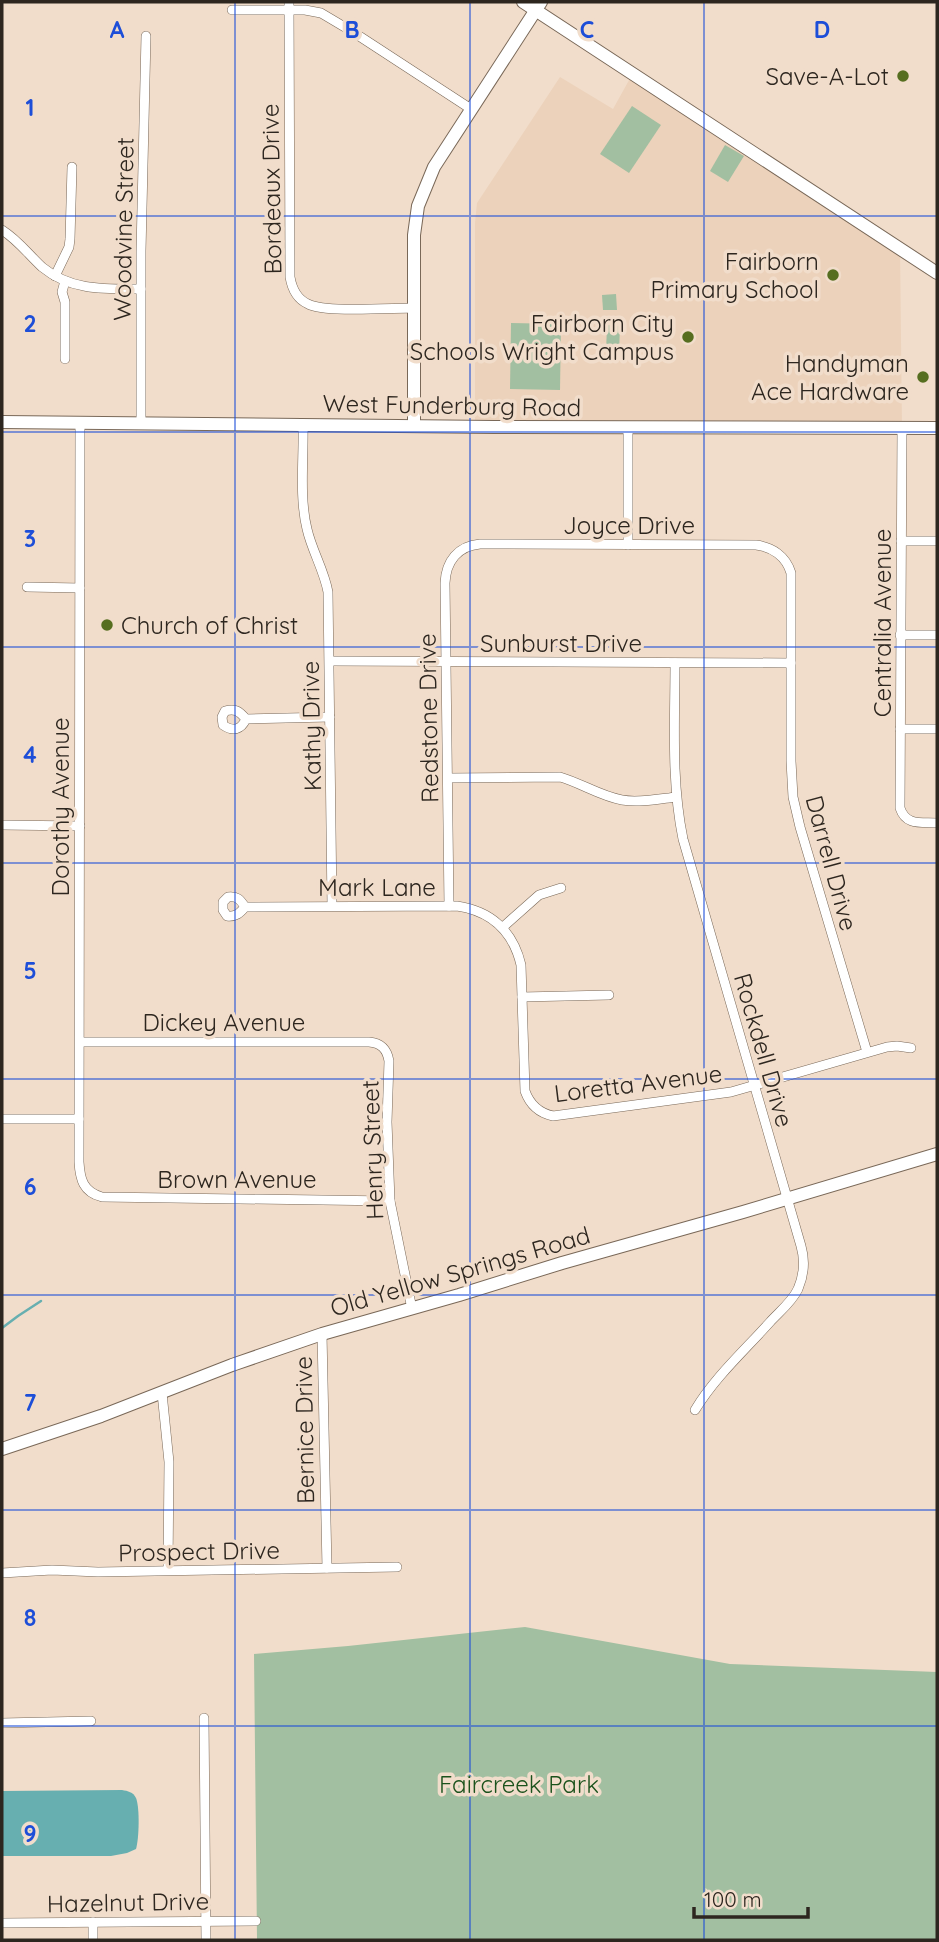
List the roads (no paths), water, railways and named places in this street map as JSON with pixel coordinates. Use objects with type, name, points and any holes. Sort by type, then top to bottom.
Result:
[{"type":"street","points":[[523,2],[538,6],[937,272]]},
{"type":"street","points":[[232,10],[289,6],[329,16],[471,109]]},
{"type":"street","name":"Bordeaux Drive","points":[[289,6],[289,277],[293,290],[303,301],[318,308],[414,308]]},
{"type":"street","points":[[414,426],[414,234],[418,206],[434,167],[538,6]]},
{"type":"street","name":"Woodvine Street","points":[[141,423],[146,36]]},
{"type":"street","points":[[55,276],[71,239],[72,167]]},
{"type":"street","points":[[2,230],[41,265],[65,281],[87,288],[141,289]]},
{"type":"street","points":[[65,281],[62,292],[65,302],[65,359]]},
{"type":"street","name":"West Funderburg Road","points":[[2,422],[937,428]]},
{"type":"street","name":"Dorothy Avenue","points":[[80,422],[79,1173],[86,1189]]},
{"type":"street","name":"Kathy Drive","points":[[303,424],[305,518],[309,537],[327,585],[332,906]]},
{"type":"street","points":[[628,427],[628,545]]},
{"type":"street","name":"Centralia Avenue","points":[[902,428],[900,808],[904,817],[912,822],[937,823]]},
{"type":"street","points":[[901,541],[937,541]]},
{"type":"street","name":"Joyce Drive","points":[[474,544],[756,545],[769,548],[781,556]]},
{"type":"street","name":"Redstone Drive","points":[[450,906],[445,577],[453,558],[464,548],[474,544]]},
{"type":"street","name":"Darrell Drive","points":[[781,556],[791,573],[791,761],[794,804],[867,1052]]},
{"type":"street","points":[[27,587],[80,588]]},
{"type":"street","points":[[900,635],[937,635]]},
{"type":"street","name":"Sunburst Drive","points":[[330,661],[791,663]]},
{"type":"street","name":"Rockdell Drive","points":[[675,663],[679,821],[803,1252],[803,1272],[799,1288],[719,1377],[695,1410]]},
{"type":"street","points":[[246,719],[330,717]]},
{"type":"street","points":[[900,729],[937,729]]},
{"type":"street","points":[[448,778],[560,778],[621,800],[677,797]]},
{"type":"street","points":[[2,825],[79,826]]},
{"type":"street","points":[[561,888],[539,895],[503,927],[519,954],[522,997],[609,995]]},
{"type":"street","name":"Mark Lane","points":[[245,907],[465,907],[478,911],[503,927]]},
{"type":"street","name":"Loretta Avenue","points":[[522,997],[524,1086],[533,1107],[546,1115],[561,1116],[731,1092],[891,1046],[911,1048]]},
{"type":"street","name":"Dickey Avenue","points":[[80,1042],[369,1042]]},
{"type":"street","name":"Henry Street","points":[[369,1042],[382,1046],[389,1061],[387,1122],[390,1200],[412,1309]]},
{"type":"street","points":[[2,1119],[79,1119]]},
{"type":"street","name":"Old Yellow Springs Road","points":[[2,1449],[101,1416],[269,1351],[322,1334],[937,1154]]},
{"type":"street","name":"Brown Avenue","points":[[86,1189],[102,1197],[390,1200]]},
{"type":"street","name":"Bernice Drive","points":[[322,1334],[327,1568]]},
{"type":"street","points":[[162,1393],[169,1462],[168,1570]]},
{"type":"street","name":"Prospect Drive","points":[[2,1573],[52,1570],[98,1572],[397,1567]]},
{"type":"street","points":[[204,1718],[206,1940]]},
{"type":"street","points":[[2,1723],[91,1721]]},
{"type":"street","name":"Hazelnut Drive","points":[[2,1923],[256,1921]]},
{"type":"street","points":[[93,1922],[93,1940]]},
{"type":"water","points":[[2,1791],[128,1791],[136,1798],[139,1824],[136,1849],[111,1856],[2,1856]]},
{"type":"waterway","points":[[2,1328],[41,1301]]},
{"type":"place","name":"Save-A-Lot","points":[[903,76]]},
{"type":"place","name":"Fairborn Primary School","points":[[833,275]]},
{"type":"place","name":"Fairborn City Schools Wright Campus","points":[[688,337]]},
{"type":"place","name":"Handyman Ace Hardware","points":[[923,377]]},
{"type":"place","name":"Church of Christ","points":[[107,625]]},
{"type":"park label","name":"Faircreek Park","points":[[519,1784]]}]
